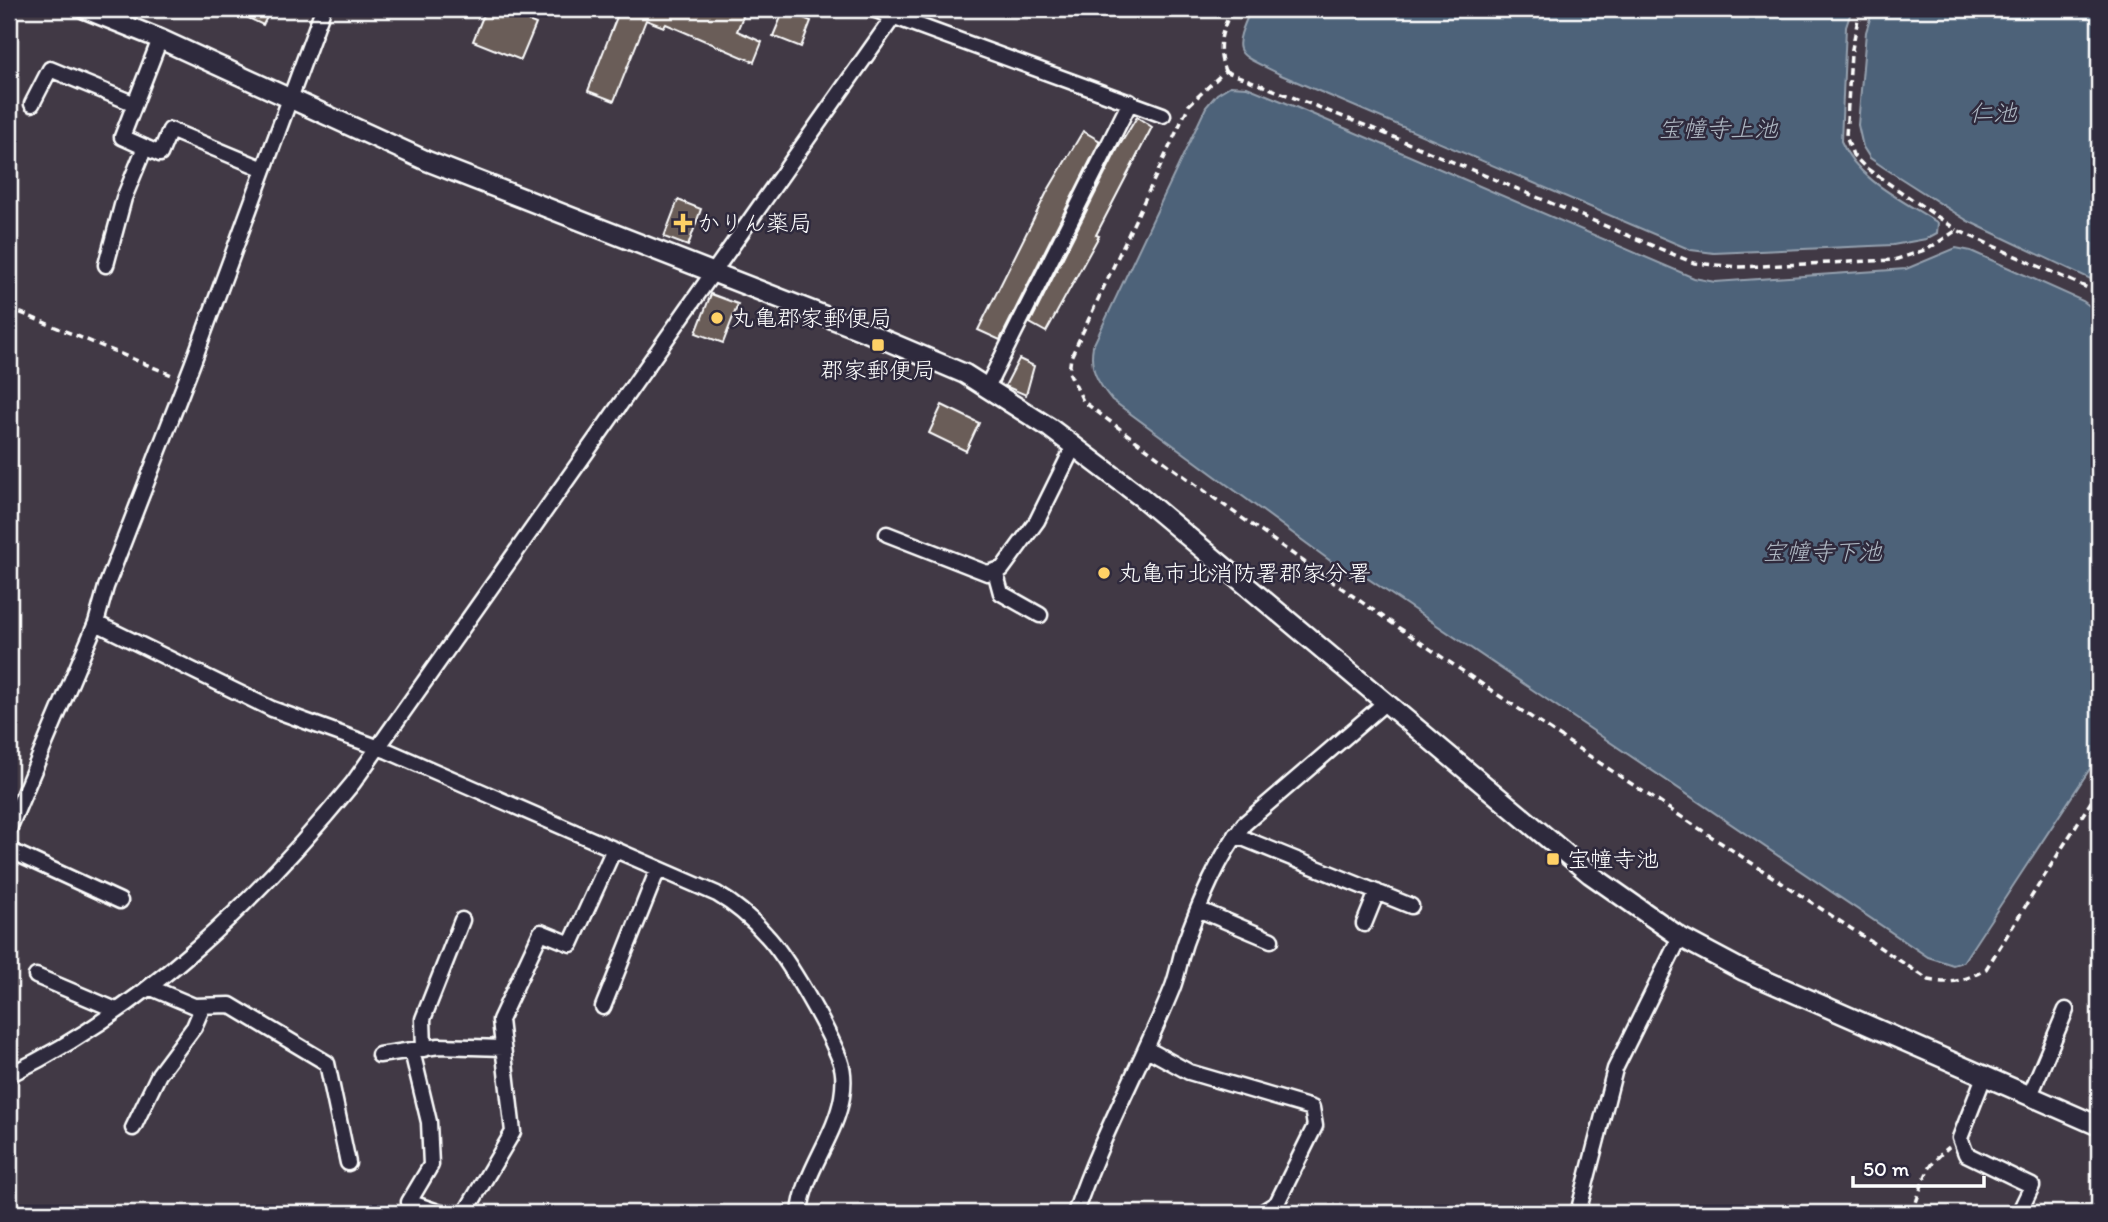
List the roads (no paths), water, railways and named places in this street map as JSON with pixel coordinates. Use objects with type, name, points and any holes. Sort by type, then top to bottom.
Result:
[{"type":"street","points":[[85,9],[160,39],[427,161],[923,355],[987,387],[1074,446],[1141,497],[1590,874],[1680,937],[1744,971],[2031,1093],[2099,1126]]},
{"type":"street","points":[[9,829],[96,623],[106,587],[192,365],[323,9]]},
{"type":"street","points":[[873,9],[897,13],[1163,115]]},
{"type":"street","points":[[9,1075],[36,1062],[116,1010],[202,945],[315,829],[378,747],[897,13]]},
{"type":"street","points":[[160,39],[122,137],[160,154],[170,130],[264,169]]},
{"type":"street","points":[[32,104],[50,69],[135,104]]},
{"type":"street","points":[[987,387],[1130,102]]},
{"type":"street","points":[[106,265],[124,198],[145,147]]},
{"type":"street","points":[[887,534],[987,573],[1002,569],[1037,521],[1074,446]]},
{"type":"street","points":[[995,571],[1001,593],[1040,615]]},
{"type":"street","points":[[96,623],[272,709],[378,747],[717,894],[745,913],[768,936],[787,964],[840,1061],[843,1083],[840,1107],[804,1195],[800,1213]]},
{"type":"street","points":[[1074,1213],[1094,1156],[1147,1049],[1174,985],[1185,944],[1227,847],[1244,824],[1386,702]]},
{"type":"street","points":[[1236,835],[1411,906]]},
{"type":"street","points":[[465,1213],[513,1132],[500,1020],[541,932],[571,944],[614,849]]},
{"type":"street","points":[[9,850],[120,901]]},
{"type":"street","points":[[603,1007],[658,869]]},
{"type":"street","points":[[1364,924],[1377,892]]},
{"type":"street","points":[[1200,910],[1271,940]]},
{"type":"street","points":[[441,1213],[409,1202],[431,1165],[429,1122],[418,1050],[423,1018],[462,920]]},
{"type":"street","points":[[1578,1213],[1615,1069],[1680,937]]},
{"type":"street","points":[[36,976],[116,1010]]},
{"type":"street","points":[[149,987],[194,1006],[230,1005],[327,1063],[348,1163]]},
{"type":"street","points":[[133,1128],[159,1074],[194,1027],[203,1006]]},
{"type":"street","points":[[2031,1093],[2066,1010]]},
{"type":"street","points":[[379,1055],[439,1046],[503,1048]]},
{"type":"street","points":[[1147,1049],[1189,1072],[1312,1108],[1315,1126],[1277,1203],[1261,1213]]},
{"type":"street","points":[[1986,1074],[1960,1139],[1966,1154],[2032,1186],[2019,1213]]},
{"type":"water","name":"宝幢寺上池","points":[[1251,9],[1852,9],[1846,27],[1841,141],[1848,155],[1870,178],[1938,223],[1937,233],[1926,239],[1893,245],[1714,253],[1691,250],[1255,62],[1241,52],[1239,45]]},
{"type":"water","name":"仁池","points":[[1873,9],[2099,9],[2099,283],[1968,221],[1870,158],[1863,147],[1858,125],[1866,32]]},
{"type":"water","name":"宝幢寺下池","points":[[1230,86],[1247,87],[1284,102],[1694,278],[1715,282],[1906,269],[1956,248],[1971,251],[2083,301],[2099,313],[2099,755],[1963,962],[1953,965],[1928,957],[1367,578],[1355,579],[1112,400],[1095,374],[1093,346],[1206,107],[1217,94]]},
{"type":"place","name":"かりん薬局","points":[[683,223]]},
{"type":"place","name":"丸亀郡家郵便局","points":[[717,318]]},
{"type":"place","name":"郡家郵便局","points":[[878,345]]},
{"type":"place","name":"丸亀市北消防署郡家分署","points":[[1104,573]]},
{"type":"place","name":"宝幢寺池","points":[[1553,859]]}]
